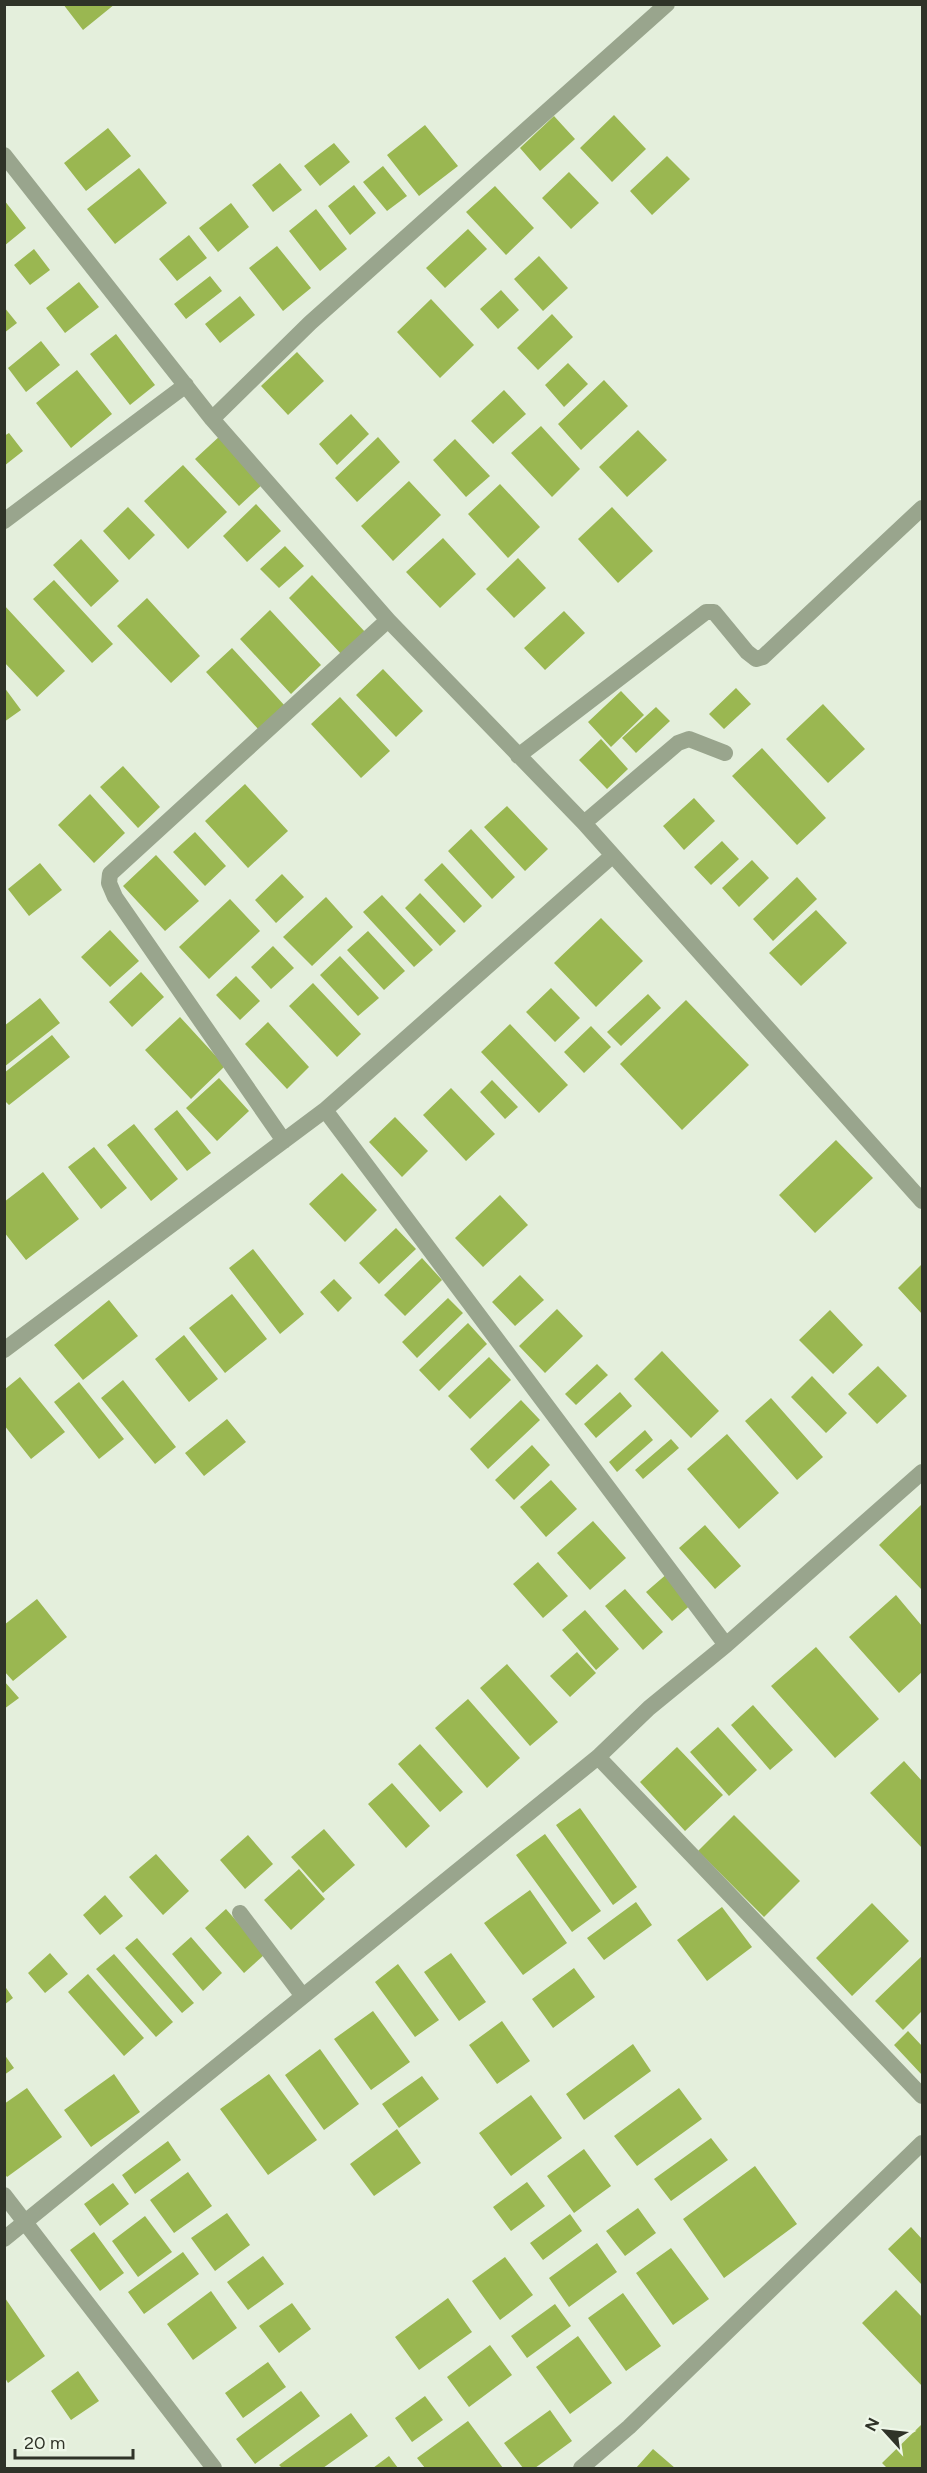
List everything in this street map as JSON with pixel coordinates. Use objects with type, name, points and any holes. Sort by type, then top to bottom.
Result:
[{"type":"street","points":[[212,418],[310,323],[667,4]]},
{"type":"street","points":[[4,155],[212,418],[388,620],[584,823],[922,1201]]},
{"type":"street","points":[[4,521],[186,385]]},
{"type":"street","points":[[518,756],[706,612],[714,612],[747,652],[756,659],[763,657],[922,507]]},
{"type":"street","points":[[284,1141],[115,897],[109,883],[110,874],[388,620]]},
{"type":"street","points":[[584,823],[678,743],[689,739],[724,753]]},
{"type":"street","points":[[4,1350],[326,1110],[612,856]]},
{"type":"street","points":[[326,1110],[726,1645]]},
{"type":"street","points":[[4,2239],[598,1756],[649,1708],[726,1645],[922,1472]]},
{"type":"street","points":[[598,1756],[922,2096]]},
{"type":"street","points":[[240,1913],[302,1995]]},
{"type":"street","points":[[581,2469],[629,2427],[922,2143]]},
{"type":"street","points":[[4,2195],[214,2469]]},
{"type":"building","points":[[63,4],[115,4],[83,30]]},
{"type":"building","points":[[614,115],[646,149],[612,182],[580,148]]},
{"type":"building","points":[[554,116],[575,139],[540,171],[520,148]]},
{"type":"building","points":[[425,125],[458,166],[419,196],[387,155]]},
{"type":"building","points":[[108,128],[131,156],[86,191],[64,163]]},
{"type":"building","points":[[334,143],[350,162],[320,186],[304,166]]},
{"type":"building","points":[[667,156],[690,179],[652,215],[630,191]]},
{"type":"building","points":[[280,163],[302,190],[273,212],[252,185]]},
{"type":"building","points":[[383,166],[407,196],[387,211],[363,182]]},
{"type":"building","points":[[139,168],[167,203],[115,244],[87,209]]},
{"type":"building","points":[[569,172],[599,203],[571,229],[542,198]]},
{"type":"building","points":[[354,185],[376,213],[350,235],[328,206]]},
{"type":"building","points":[[495,186],[534,228],[506,255],[466,212]]},
{"type":"building","points":[[4,200],[26,228],[4,246]]},
{"type":"building","points":[[231,203],[249,227],[218,252],[199,228]]},
{"type":"building","points":[[316,209],[347,249],[320,271],[289,231]]},
{"type":"building","points":[[468,229],[487,249],[445,288],[426,268]]},
{"type":"building","points":[[189,235],[207,258],[177,281],[159,259]]},
{"type":"building","points":[[277,246],[311,288],[283,311],[249,268]]},
{"type":"building","points":[[34,249],[50,270],[30,285],[14,265]]},
{"type":"building","points":[[539,256],[568,288],[543,311],[514,279]]},
{"type":"building","points":[[210,276],[222,291],[186,319],[174,304]]},
{"type":"building","points":[[79,282],[99,307],[65,333],[46,308]]},
{"type":"building","points":[[501,290],[519,310],[498,329],[480,309]]},
{"type":"building","points":[[240,296],[255,315],[220,343],[205,324]]},
{"type":"building","points":[[431,299],[474,345],[440,378],[397,332]]},
{"type":"building","points":[[4,307],[17,323],[4,333]]},
{"type":"building","points":[[552,314],[573,337],[538,370],[517,348]]},
{"type":"building","points":[[116,334],[155,385],[130,405],[90,354]]},
{"type":"building","points":[[41,341],[60,365],[26,392],[8,368]]},
{"type":"building","points":[[297,352],[324,381],[288,415],[261,386]]},
{"type":"building","points":[[568,363],[588,384],[564,407],[545,385]]},
{"type":"building","points":[[77,370],[112,414],[71,448],[36,403]]},
{"type":"building","points":[[604,380],[628,406],[581,450],[558,424]]},
{"type":"building","points":[[504,390],[526,414],[493,444],[471,421]]},
{"type":"building","points":[[351,414],[369,434],[337,465],[319,444]]},
{"type":"building","points":[[541,426],[580,469],[552,497],[511,453]]},
{"type":"building","points":[[638,430],[667,460],[627,497],[599,467]]},
{"type":"building","points":[[9,433],[23,451],[4,466],[4,436]]},
{"type":"building","points":[[221,435],[265,482],[239,506],[195,459]]},
{"type":"building","points":[[378,437],[400,462],[357,502],[335,478]]},
{"type":"building","points":[[455,439],[490,476],[466,497],[433,460]]},
{"type":"building","points":[[183,465],[227,512],[188,549],[144,501]]},
{"type":"building","points":[[409,481],[441,515],[393,561],[361,526]]},
{"type":"building","points":[[500,484],[540,527],[508,558],[468,514]]},
{"type":"building","points":[[256,504],[281,531],[247,562],[223,536]]},
{"type":"building","points":[[128,507],[155,535],[129,560],[103,531]]},
{"type":"building","points":[[612,507],[653,551],[618,583],[578,539]]},
{"type":"building","points":[[443,538],[476,574],[440,608],[406,572]]},
{"type":"building","points":[[81,539],[119,581],[91,607],[53,565]]},
{"type":"building","points":[[285,546],[304,566],[279,588],[260,569]]},
{"type":"building","points":[[518,558],[546,588],[514,618],[486,589]]},
{"type":"building","points":[[312,575],[366,633],[342,655],[289,598]]},
{"type":"building","points":[[54,580],[113,644],[92,663],[33,599]]},
{"type":"building","points":[[147,598],[200,656],[171,683],[117,626]]},
{"type":"building","points":[[4,605],[65,671],[37,697],[4,662]]},
{"type":"building","points":[[270,610],[321,665],[291,694],[240,639]]},
{"type":"building","points":[[564,611],[585,633],[545,670],[524,648]]},
{"type":"building","points":[[232,648],[285,706],[259,730],[206,672]]},
{"type":"building","points":[[383,669],[423,711],[396,737],[356,695]]},
{"type":"building","points":[[4,687],[21,710],[4,722]]},
{"type":"building","points":[[736,688],[751,704],[724,729],[709,714]]},
{"type":"building","points":[[621,691],[644,715],[611,747],[588,722]]},
{"type":"building","points":[[340,697],[390,751],[361,778],[311,724]]},
{"type":"building","points":[[823,704],[865,749],[828,783],[786,739]]},
{"type":"building","points":[[656,707],[670,721],[636,753],[622,738]]},
{"type":"building","points":[[601,739],[628,769],[607,789],[579,760]]},
{"type":"building","points":[[762,748],[826,818],[797,845],[732,776]]},
{"type":"building","points":[[123,766],[160,807],[138,828],[100,787]]},
{"type":"building","points":[[245,784],[288,831],[248,868],[205,821]]},
{"type":"building","points":[[90,794],[125,833],[94,863],[58,825]]},
{"type":"building","points":[[694,798],[715,821],[684,850],[663,826]]},
{"type":"building","points":[[507,806],[548,849],[525,871],[484,827]]},
{"type":"building","points":[[471,829],[515,877],[492,899],[448,851]]},
{"type":"building","points":[[195,832],[226,866],[205,886],[173,852]]},
{"type":"building","points":[[722,841],[739,859],[711,885],[694,867]]},
{"type":"building","points":[[156,855],[199,901],[165,931],[123,886]]},
{"type":"building","points":[[752,860],[769,878],[739,907],[722,888]]},
{"type":"building","points":[[40,863],[62,890],[29,916],[8,889]]},
{"type":"building","points":[[442,863],[482,906],[464,923],[424,880]]},
{"type":"building","points":[[282,874],[304,897],[276,923],[255,900]]},
{"type":"building","points":[[797,877],[817,899],[773,941],[753,919]]},
{"type":"building","points":[[420,893],[456,931],[440,946],[405,908]]},
{"type":"building","points":[[382,895],[433,950],[414,967],[363,912]]},
{"type":"building","points":[[326,897],[353,927],[312,966],[283,937]]},
{"type":"building","points":[[230,899],[260,931],[209,979],[179,947]]},
{"type":"building","points":[[816,910],[847,943],[801,986],[769,953]]},
{"type":"building","points":[[601,918],[643,961],[596,1007],[554,963]]},
{"type":"building","points":[[110,930],[139,961],[110,987],[81,957]]},
{"type":"building","points":[[368,931],[405,971],[384,990],[347,950]]},
{"type":"building","points":[[273,946],[294,968],[271,989],[251,967]]},
{"type":"building","points":[[340,956],[379,998],[358,1016],[320,975]]},
{"type":"building","points":[[141,972],[164,997],[132,1027],[109,1002]]},
{"type":"building","points":[[236,976],[260,1001],[240,1020],[216,995]]},
{"type":"building","points":[[313,983],[361,1034],[337,1057],[289,1006]]},
{"type":"building","points":[[551,988],[580,1018],[555,1042],[526,1012]]},
{"type":"building","points":[[648,994],[661,1008],[621,1046],[607,1032]]},
{"type":"building","points":[[40,998],[60,1023],[4,1067],[4,1026]]},
{"type":"building","points":[[686,1000],[749,1065],[682,1130],[620,1064]]},
{"type":"building","points":[[180,1017],[225,1066],[191,1099],[145,1050]]},
{"type":"building","points":[[268,1022],[309,1067],[287,1089],[245,1044]]},
{"type":"building","points":[[510,1024],[568,1085],[539,1113],[481,1052]]},
{"type":"building","points":[[591,1026],[611,1047],[584,1073],[564,1052]]},
{"type":"building","points":[[52,1035],[70,1057],[9,1105],[4,1100],[4,1073]]},
{"type":"building","points":[[219,1078],[249,1111],[217,1141],[186,1108]]},
{"type":"building","points":[[492,1080],[518,1107],[505,1119],[480,1092]]},
{"type":"building","points":[[451,1088],[495,1134],[466,1161],[423,1115]]},
{"type":"building","points":[[177,1110],[211,1153],[187,1171],[154,1129]]},
{"type":"building","points":[[395,1117],[428,1151],[402,1177],[369,1142]]},
{"type":"building","points":[[134,1124],[178,1179],[151,1201],[107,1145]]},
{"type":"building","points":[[836,1140],[873,1178],[815,1233],[779,1195]]},
{"type":"building","points":[[94,1147],[127,1188],[101,1209],[68,1167]]},
{"type":"building","points":[[43,1172],[79,1219],[26,1260],[4,1232],[4,1202]]},
{"type":"building","points":[[342,1173],[377,1210],[345,1242],[309,1204]]},
{"type":"building","points":[[500,1195],[528,1225],[483,1267],[455,1238]]},
{"type":"building","points":[[396,1228],[416,1249],[379,1284],[359,1263]]},
{"type":"building","points":[[253,1249],[304,1314],[280,1334],[229,1268]]},
{"type":"building","points":[[422,1258],[442,1280],[405,1316],[384,1295]]},
{"type":"building","points":[[922,1264],[922,1314],[898,1288]]},
{"type":"building","points":[[520,1275],[544,1300],[515,1326],[492,1302]]},
{"type":"building","points":[[334,1279],[352,1298],[338,1312],[320,1292]]},
{"type":"building","points":[[232,1294],[267,1339],[225,1373],[189,1328]]},
{"type":"building","points":[[448,1298],[463,1313],[417,1358],[402,1342]]},
{"type":"building","points":[[109,1300],[138,1336],[83,1380],[54,1345]]},
{"type":"building","points":[[557,1309],[583,1336],[545,1373],[519,1346]]},
{"type":"building","points":[[830,1310],[863,1345],[833,1374],[799,1340]]},
{"type":"building","points":[[468,1323],[487,1344],[439,1391],[419,1370]]},
{"type":"building","points":[[184,1335],[218,1379],[189,1402],[155,1359]]},
{"type":"building","points":[[662,1351],[719,1411],[691,1438],[634,1379]]},
{"type":"building","points":[[489,1357],[511,1380],[470,1419],[448,1396]]},
{"type":"building","points":[[597,1364],[608,1375],[576,1405],[565,1394]]},
{"type":"building","points":[[878,1366],[907,1396],[877,1424],[848,1394]]},
{"type":"building","points":[[812,1376],[847,1413],[826,1433],[791,1397]]},
{"type":"building","points":[[20,1377],[65,1432],[31,1459],[4,1425],[4,1390]]},
{"type":"building","points":[[123,1380],[176,1447],[155,1464],[101,1398]]},
{"type":"building","points":[[79,1382],[124,1439],[99,1459],[54,1402]]},
{"type":"building","points":[[620,1392],[632,1406],[596,1438],[584,1424]]},
{"type":"building","points":[[771,1398],[823,1457],[797,1480],[745,1421]]},
{"type":"building","points":[[521,1400],[540,1420],[488,1469],[470,1449]]},
{"type":"building","points":[[227,1419],[246,1442],[204,1476],[185,1453]]},
{"type":"building","points":[[645,1430],[653,1440],[617,1472],[609,1462]]},
{"type":"building","points":[[727,1434],[779,1493],[739,1529],[687,1469]]},
{"type":"building","points":[[671,1439],[679,1448],[643,1479],[635,1470]]},
{"type":"building","points":[[532,1445],[550,1465],[514,1500],[495,1480]]},
{"type":"building","points":[[551,1480],[577,1509],[546,1537],[520,1507]]},
{"type":"building","points":[[921,1505],[922,1507],[922,1590],[879,1545]]},
{"type":"building","points":[[593,1521],[626,1558],[590,1590],[557,1553]]},
{"type":"building","points":[[705,1525],[741,1566],[715,1589],[679,1548]]},
{"type":"building","points":[[538,1562],[568,1596],[543,1618],[513,1584]]},
{"type":"building","points":[[668,1573],[694,1602],[672,1621],[646,1592]]},
{"type":"building","points":[[625,1589],[663,1632],[643,1650],[605,1606]]},
{"type":"building","points":[[896,1595],[922,1626],[922,1672],[899,1693],[849,1637]]},
{"type":"building","points":[[37,1599],[67,1637],[13,1681],[4,1671],[4,1625]]},
{"type":"building","points":[[585,1610],[619,1649],[596,1670],[562,1630]]},
{"type":"building","points":[[816,1647],[879,1719],[835,1758],[771,1686]]},
{"type":"building","points":[[577,1652],[596,1673],[570,1697],[550,1676]]},
{"type":"building","points":[[507,1664],[558,1722],[530,1746],[480,1688]]},
{"type":"building","points":[[4,1681],[19,1698],[4,1709]]},
{"type":"building","points":[[468,1699],[520,1758],[487,1788],[435,1728]]},
{"type":"building","points":[[753,1705],[793,1750],[770,1770],[731,1725]]},
{"type":"building","points":[[718,1727],[757,1770],[729,1796],[690,1752]]},
{"type":"building","points":[[420,1744],[463,1792],[440,1812],[398,1764]]},
{"type":"building","points":[[677,1747],[723,1795],[685,1831],[640,1782]]},
{"type":"building","points":[[904,1761],[922,1781],[922,1848],[870,1793]]},
{"type":"building","points":[[392,1783],[430,1826],[406,1848],[368,1804]]},
{"type":"building","points":[[580,1808],[637,1887],[613,1905],[556,1825]]},
{"type":"building","points":[[734,1815],[800,1881],[764,1917],[698,1851]]},
{"type":"building","points":[[324,1829],[355,1865],[323,1893],[291,1857]]},
{"type":"building","points":[[545,1834],[601,1911],[572,1932],[516,1855]]},
{"type":"building","points":[[248,1835],[273,1864],[245,1889],[220,1860]]},
{"type":"building","points":[[156,1854],[189,1891],[163,1915],[129,1877]]},
{"type":"building","points":[[299,1869],[325,1899],[291,1930],[264,1900]]},
{"type":"building","points":[[530,1890],[567,1943],[523,1975],[484,1923]]},
{"type":"building","points":[[105,1895],[123,1916],[100,1935],[83,1915]]},
{"type":"building","points":[[636,1902],[652,1925],[604,1960],[587,1938]]},
{"type":"building","points":[[872,1903],[909,1941],[852,1996],[816,1958]]},
{"type":"building","points":[[722,1907],[752,1947],[707,1981],[677,1940]]},
{"type":"building","points":[[226,1909],[265,1954],[244,1973],[205,1928]]},
{"type":"building","points":[[191,1937],[222,1973],[203,1991],[172,1954]]},
{"type":"building","points":[[137,1938],[194,2003],[182,2013],[125,1948]]},
{"type":"building","points":[[50,1953],[68,1974],[45,1993],[28,1973]]},
{"type":"building","points":[[451,1953],[486,2002],[459,2021],[424,1972]]},
{"type":"building","points":[[114,1954],[173,2022],[156,2037],[96,1969]]},
{"type":"building","points":[[922,1956],[922,2011],[903,2030],[875,2001]]},
{"type":"building","points":[[398,1964],[439,2020],[415,2037],[375,1982]]},
{"type":"building","points":[[574,1968],[595,1997],[553,2028],[532,1999]]},
{"type":"building","points":[[88,1974],[144,2038],[124,2056],[68,1992]]},
{"type":"building","points":[[4,1985],[13,1998],[4,2005]]},
{"type":"building","points":[[373,2011],[410,2062],[371,2090],[334,2039]]},
{"type":"building","points":[[502,2021],[530,2061],[497,2084],[469,2045]]},
{"type":"building","points":[[908,2031],[922,2046],[922,2075],[894,2045]]},
{"type":"building","points":[[633,2044],[651,2071],[584,2120],[566,2094]]},
{"type":"building","points":[[320,2049],[359,2104],[324,2130],[285,2075]]},
{"type":"building","points":[[4,2054],[14,2068],[4,2075]]},
{"type":"building","points":[[114,2074],[140,2112],[91,2147],[64,2110]]},
{"type":"building","points":[[269,2074],[317,2140],[268,2175],[220,2109]]},
{"type":"building","points":[[422,2076],[439,2099],[399,2128],[382,2104]]},
{"type":"building","points":[[27,2088],[62,2137],[7,2177],[4,2173],[4,2104]]},
{"type":"building","points":[[679,2088],[702,2119],[637,2166],[614,2136]]},
{"type":"building","points":[[531,2095],[562,2138],[511,2176],[479,2133]]},
{"type":"building","points":[[397,2129],[421,2163],[374,2196],[350,2164]]},
{"type":"building","points":[[711,2138],[728,2160],[671,2201],[654,2179]]},
{"type":"building","points":[[168,2141],[181,2160],[135,2194],[122,2175]]},
{"type":"building","points":[[584,2149],[611,2186],[574,2213],[547,2176]]},
{"type":"building","points":[[755,2166],[797,2224],[724,2278],[683,2219]]},
{"type":"building","points":[[188,2172],[212,2206],[174,2233],[150,2200]]},
{"type":"building","points":[[527,2182],[545,2206],[511,2231],[493,2207]]},
{"type":"building","points":[[113,2183],[129,2204],[100,2226],[84,2204]]},
{"type":"building","points":[[638,2208],[656,2233],[625,2256],[606,2231]]},
{"type":"building","points":[[227,2213],[250,2245],[215,2271],[191,2238]]},
{"type":"building","points":[[570,2214],[582,2231],[543,2260],[530,2243]]},
{"type":"building","points":[[145,2216],[172,2252],[138,2277],[112,2241]]},
{"type":"building","points":[[911,2227],[922,2239],[922,2285],[888,2249]]},
{"type":"building","points":[[94,2232],[124,2273],[100,2291],[70,2250]]},
{"type":"building","points":[[597,2243],[617,2272],[569,2307],[549,2278]]},
{"type":"building","points":[[671,2248],[709,2299],[673,2325],[636,2273]]},
{"type":"building","points":[[183,2252],[199,2274],[144,2314],[128,2292]]},
{"type":"building","points":[[263,2256],[284,2284],[248,2310],[227,2282]]},
{"type":"building","points":[[505,2257],[533,2295],[500,2320],[472,2281]]},
{"type":"building","points":[[896,2290],[922,2317],[922,2386],[862,2323]]},
{"type":"building","points":[[211,2291],[237,2328],[193,2360],[167,2324]]},
{"type":"building","points":[[623,2293],[661,2346],[626,2371],[588,2318]]},
{"type":"building","points":[[5,2298],[45,2356],[8,2383],[5,2378]]},
{"type":"building","points":[[448,2298],[472,2332],[419,2370],[395,2337]]},
{"type":"building","points":[[292,2303],[311,2329],[279,2353],[259,2326]]},
{"type":"building","points":[[555,2304],[571,2326],[527,2358],[511,2336]]},
{"type":"building","points":[[578,2336],[612,2383],[570,2414],[536,2367]]},
{"type":"building","points":[[490,2345],[512,2375],[469,2407],[447,2377]]},
{"type":"building","points":[[268,2362],[286,2387],[243,2418],[225,2393]]},
{"type":"building","points":[[78,2371],[99,2401],[71,2420],[51,2391]]},
{"type":"building","points":[[301,2391],[320,2416],[255,2464],[236,2439]]},
{"type":"building","points":[[425,2396],[443,2420],[412,2442],[395,2418]]},
{"type":"building","points":[[550,2410],[572,2441],[535,2468],[523,2468],[504,2443]]},
{"type":"building","points":[[351,2413],[368,2436],[323,2468],[282,2468],[279,2465]]},
{"type":"building","points":[[468,2421],[503,2468],[425,2468],[417,2458]]},
{"type":"building","points":[[922,2424],[922,2468],[887,2468],[882,2463]]},
{"type":"building","points":[[653,2449],[675,2468],[636,2468]]},
{"type":"building","points":[[389,2456],[398,2468],[373,2468]]}]
